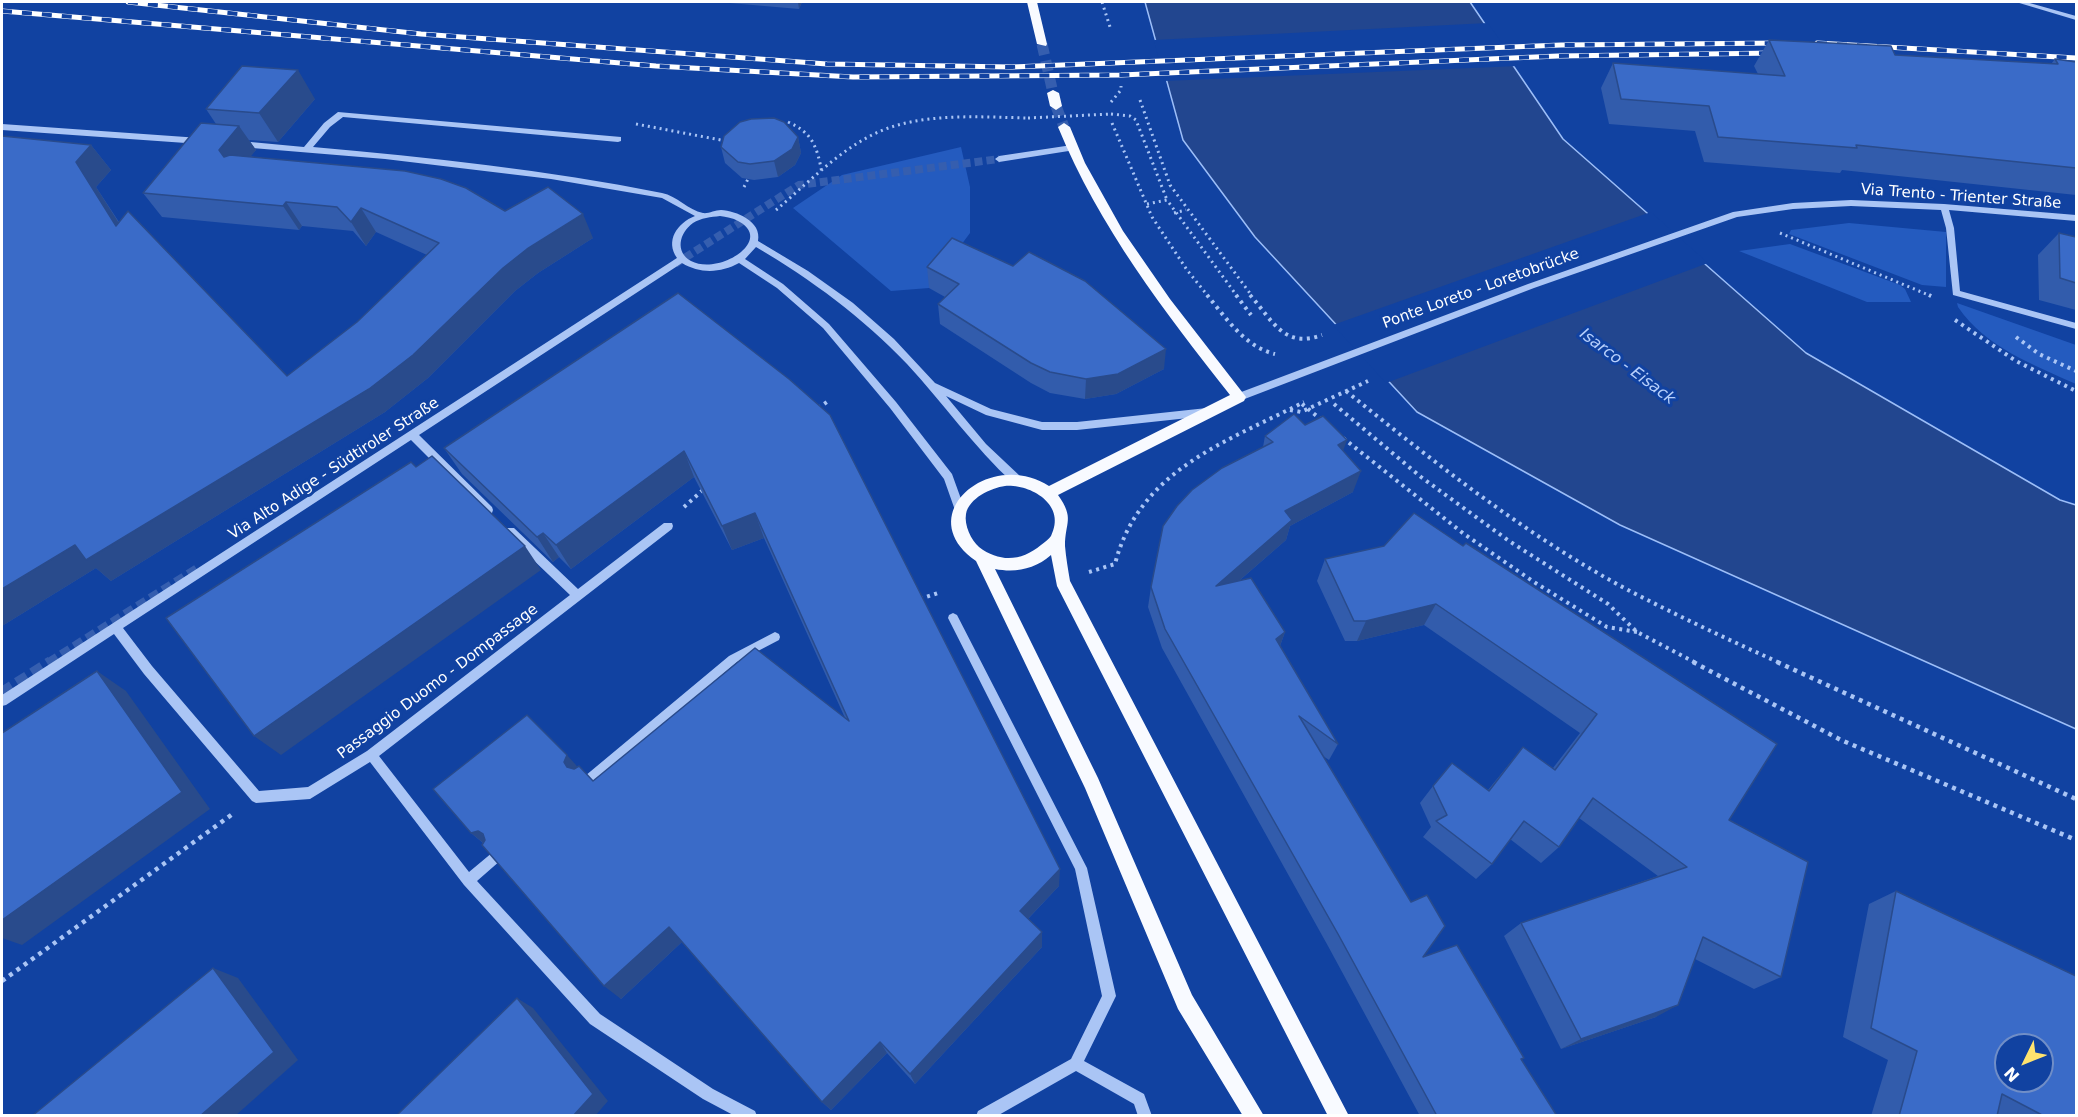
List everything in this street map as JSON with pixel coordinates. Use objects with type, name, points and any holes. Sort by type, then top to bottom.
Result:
[{"type":"main road","points":[[1032,2],[1042,44]]},
{"type":"main road","points":[[1053,93],[1056,106]]},
{"type":"main road","points":[[1048,493],[1239,397],[1198,345],[1122,238],[1081,172],[1064,127]]},
{"type":"main road","points":[[1058,540],[1048,552],[1017,565],[999,565],[983,560],[970,550],[961,538],[958,524],[960,510],[968,497],[982,487],[999,481],[1017,480],[1035,484],[1048,493],[1059,508],[1062,524],[1058,540],[1062,581],[1339,1116]]},
{"type":"main road","points":[[983,560],[1092,784],[1185,1002],[1254,1116]]},
{"type":"street","points":[[2020,2],[2076,18]]},
{"type":"street","points":[[306,149],[327,125],[341,114],[618,139]]},
{"type":"street","points":[[2,127],[209,142]]},
{"type":"street","points":[[232,143],[550,176],[664,196],[702,216]]},
{"type":"street","points":[[260,153],[266,146]]},
{"type":"street","points":[[999,159],[1072,148]]},
{"type":"street","name":"Via Trento - Trienter Straße","points":[[1736,214],[1793,206],[1851,202],[2076,218]]},
{"type":"street","points":[[1944,207],[1950,228],[1956,293],[2076,326]]},
{"type":"street","points":[[720,213],[736,215],[748,222],[755,231],[755,243],[740,260],[715,268],[702,268],[681,260],[675,251],[675,241],[680,231],[702,216],[720,213]]},
{"type":"street","name":"Ponte Loreto - Loretobrücke","points":[[1239,397],[1343,356],[1736,214]]},
{"type":"street","points":[[755,243],[798,267],[850,303],[930,385],[991,458],[1017,480]]},
{"type":"street","name":"Via Alto Adige - Südtiroler Straße","points":[[2,701],[681,260]]},
{"type":"street","points":[[740,260],[780,286],[826,326],[893,405],[948,477],[960,510]]},
{"type":"street","points":[[930,385],[989,412],[1042,426],[1077,426],[1207,412]]},
{"type":"street","points":[[413,436],[493,516]]},
{"type":"street","points":[[502,524],[577,595]]},
{"type":"street","name":"Passaggio Duomo - Dompassage","points":[[256,797],[310,793],[371,755],[668,526]]},
{"type":"street","points":[[952,618],[1081,868],[1108,996],[1076,1064],[983,1116]]},
{"type":"street","points":[[116,628],[148,670],[256,797]]},
{"type":"street","points":[[589,780],[733,659],[775,637]]},
{"type":"street","points":[[371,755],[468,881],[595,1019],[708,1094],[750,1116]]},
{"type":"street","points":[[468,881],[497,856]]},
{"type":"street","points":[[1076,1064],[1139,1099],[1145,1116]]},
{"type":"path","points":[[1102,2],[1111,30]]},
{"type":"path","points":[[1112,102],[1121,90],[1121,86]]},
{"type":"path","points":[[1140,100],[1170,185],[1241,284],[1286,337],[1306,341],[1322,335]]},
{"type":"path","points":[[776,210],[873,134],[890,128],[922,122],[1111,114],[1130,116],[1136,120],[1161,187],[1174,213],[1251,315]]},
{"type":"path","points":[[788,122],[804,128],[814,138],[822,173]]},
{"type":"path","points":[[1112,123],[1152,217],[1187,270],[1230,323],[1265,353],[1283,355]]},
{"type":"path","points":[[695,134],[734,143]]},
{"type":"path","points":[[744,187],[748,179]]},
{"type":"path","points":[[1161,187],[1170,185]]},
{"type":"path","points":[[1147,204],[1167,200]]},
{"type":"path","points":[[1174,213],[1186,210]]},
{"type":"path","points":[[1777,232],[1929,294],[1936,301]]},
{"type":"path","points":[[1952,317],[2016,362],[2076,391]]},
{"type":"path","points":[[1115,564],[1125,530],[1143,504],[1164,481],[1219,445],[1289,410],[1301,412],[1309,410],[1368,381]]},
{"type":"path","points":[[1346,391],[1430,459],[1540,536],[1627,589],[1747,648],[2076,799]]},
{"type":"path","points":[[817,409],[827,402]]},
{"type":"path","points":[[1302,404],[1326,424]]},
{"type":"path","points":[[1334,404],[1421,477],[1509,541],[1608,604],[1637,632],[1841,740],[2076,840]]},
{"type":"path","points":[[1334,430],[1464,534],[1534,582],[1607,627],[1637,632]]},
{"type":"path","points":[[668,526],[693,498],[711,484]]},
{"type":"path","points":[[917,601],[941,592]]},
{"type":"path","points":[[2,981],[256,797]]},
{"type":"shaded area","points":[[961,147],[970,187],[970,233],[929,288],[891,291],[793,208],[842,175]]},
{"type":"shaded area","points":[[1849,223],[1946,232],[1946,287],[1922,285],[1789,234],[1791,230]]},
{"type":"shaded area","points":[[1790,244],[1900,285],[1905,289],[1911,302],[1867,302],[1739,251]]},
{"type":"shaded area","points":[[1957,303],[2076,345],[2076,384],[2027,362],[1996,344],[1969,321]]},
{"type":"water","name":"Isarco - Eisack","points":[[1145,2],[1470,2],[1563,139],[1806,353],[2060,500],[2076,505],[2076,729],[1620,525],[1417,412],[1255,237],[1183,140]]},
{"type":"pier","points":[[1488,23],[1518,66],[1164,81],[1154,40]]},
{"type":"pier","points":[[1651,212],[1708,263],[1386,383],[1333,325]]},
{"type":"building","points":[[1769,40],[1891,46],[1895,55],[2058,64],[2055,59],[2076,62],[2076,168],[1856,145],[1857,148],[1718,137],[1709,106],[1621,99],[1613,63],[1785,76]]},
{"type":"building","points":[[242,66],[298,70],[259,113],[206,109]]},
{"type":"building","points":[[774,118],[784,122],[798,137],[792,149],[774,161],[750,164],[738,162],[721,147],[724,136],[740,122]]},
{"type":"building","points":[[201,123],[239,126],[219,150],[224,157],[230,155],[405,171],[441,179],[466,188],[505,211],[548,187],[583,214],[527,249],[503,268],[413,355],[369,389],[86,560],[75,545],[2,589],[2,136],[91,145],[76,162],[116,226],[128,211],[287,376],[357,322],[439,243],[361,208],[351,222],[337,207],[286,202],[283,206],[143,193]]},
{"type":"building","points":[[2059,233],[2076,237],[2076,283],[2060,278]]},
{"type":"building","points":[[952,238],[1013,266],[1029,252],[1085,281],[1166,349],[1118,374],[1086,379],[1050,372],[1031,363],[938,304],[959,284],[927,267]]},
{"type":"building","points":[[678,293],[789,379],[830,415],[1060,869],[1020,911],[1042,932],[910,1074],[880,1042],[822,1102],[669,927],[604,986],[482,845],[485,840],[483,834],[478,831],[471,833],[433,789],[527,715],[567,755],[564,762],[567,767],[574,769],[579,766],[593,781],[755,648],[849,721],[755,513],[722,526],[684,451],[556,545],[543,533],[537,537],[444,448]]},
{"type":"building","points":[[1294,414],[1305,425],[1323,416],[1347,440],[1338,445],[1361,471],[1285,511],[1292,520],[1216,586],[1251,578],[1285,632],[1276,639],[1338,744],[1299,716],[1411,902],[1427,895],[1445,926],[1423,957],[1457,945],[1524,1058],[1521,1059],[1557,1116],[1437,1116],[1338,934],[1165,629],[1151,587],[1163,526],[1192,490],[1222,468],[1273,442],[1265,436]]},
{"type":"building","points":[[432,456],[525,546],[254,736],[166,618],[411,462],[416,467]]},
{"type":"building","points":[[1414,513],[1463,546],[1466,543],[1777,744],[1729,820],[1808,862],[1781,977],[1703,937],[1678,1005],[1581,1039],[1521,923],[1687,867],[1593,798],[1559,847],[1524,821],[1492,864],[1436,821],[1447,815],[1433,786],[1452,763],[1489,791],[1523,747],[1555,770],[1597,714],[1436,604],[1366,621],[1354,621],[1325,559],[1384,546]]},
{"type":"building","points":[[97,671],[182,792],[2,920],[2,733]]},
{"type":"building","points":[[1896,891],[2076,976],[2076,1116],[2044,1116],[2002,1094],[1997,1116],[1899,1116],[1917,1051],[1871,1028]]},
{"type":"building","points":[[213,968],[274,1052],[200,1116],[32,1116]]},
{"type":"building","points":[[517,998],[593,1094],[573,1116],[396,1116]]},
{"type":"tunnel","points":[[1042,44],[1053,93]]},
{"type":"tunnel","points":[[1056,106],[1064,127]]},
{"type":"tunnel","points":[[675,264],[799,185],[999,159]]},
{"type":"tunnel","points":[[49,663],[199,568]]},
{"type":"tunnel","points":[[2,693],[51,662]]},
{"type":"railway","points":[[128,2],[421,34],[827,64],[1012,67],[1561,45],[1784,43]]},
{"type":"railway","points":[[2,11],[656,66],[853,77],[1121,75],[1558,56],[1777,53]]},
{"type":"railway","points":[[1817,43],[2076,58]]}]
